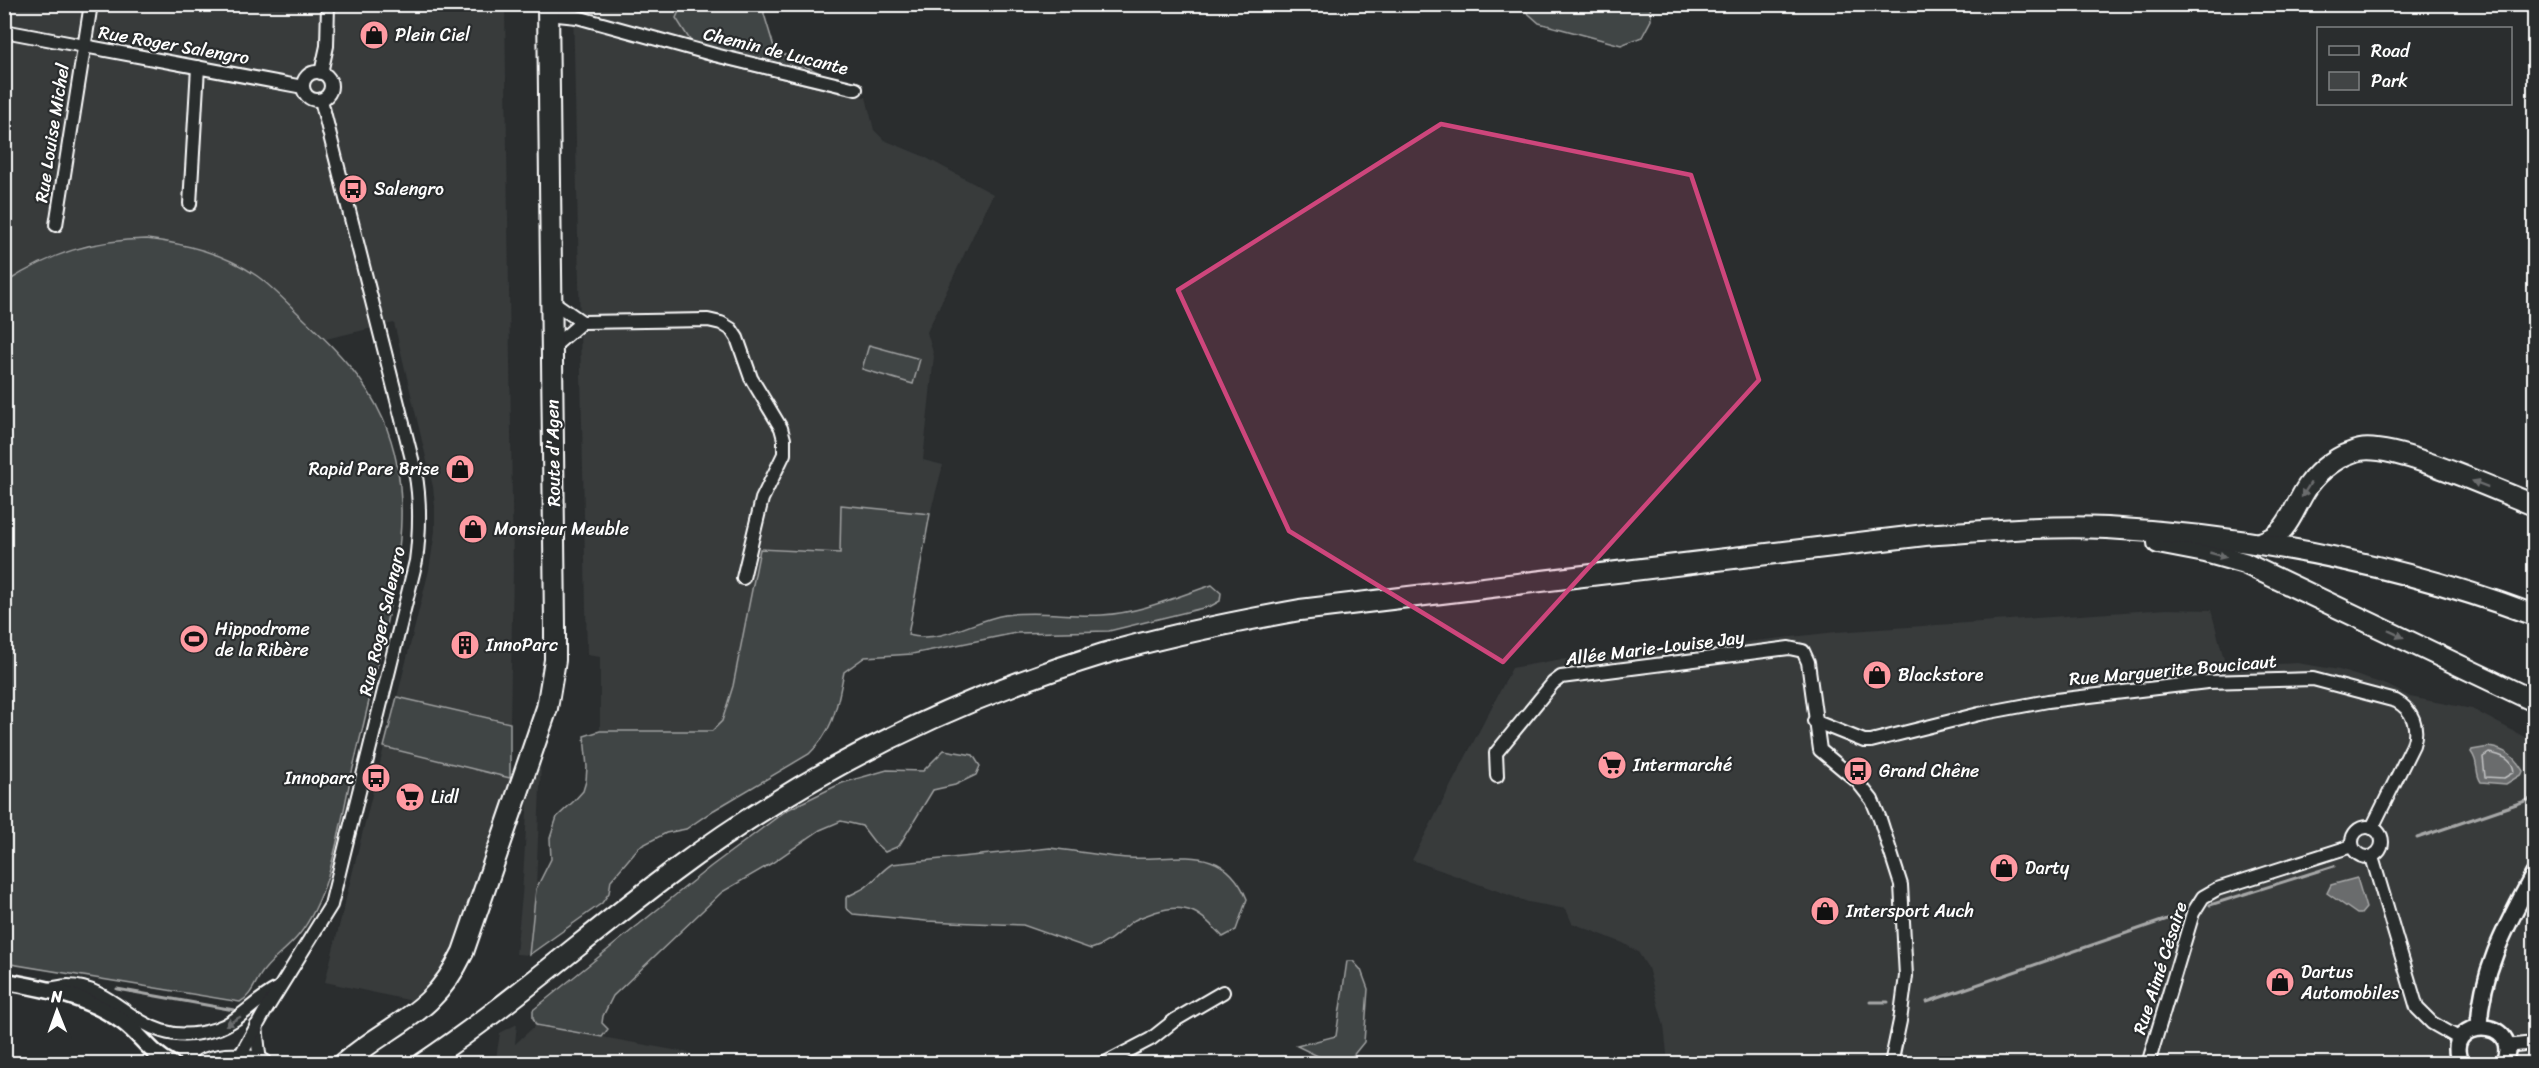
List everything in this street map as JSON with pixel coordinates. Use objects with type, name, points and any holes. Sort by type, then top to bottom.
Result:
[{"type":"main road","name":"Route d'Agen","points":[[331,1064],[350,1058],[414,1015],[434,997],[455,969],[463,952],[547,708],[552,686],[555,638],[548,9]]},
{"type":"main road","points":[[2260,543],[2272,540],[2280,534],[2307,487],[2318,473],[2338,458],[2361,450],[2382,449],[2407,456],[2535,505]]},
{"type":"main road","points":[[422,1064],[510,999],[674,870],[760,811],[837,766],[924,722],[1046,673],[1175,634],[1300,610],[1835,544],[2016,529],[2105,528],[2200,535],[2260,543],[2400,572],[2475,593],[2535,615]]},
{"type":"main road","points":[[2016,529],[2033,537],[2161,543],[2244,563],[2535,700]]},
{"type":"main road","points":[[205,1064],[224,1058],[239,1058],[261,1063]]},
{"type":"street","name":"Rue Louise Michel","points":[[56,225],[91,4]]},
{"type":"street","points":[[321,73],[327,46],[328,4]]},
{"type":"street","name":"Chemin de Lucante","points":[[548,9],[716,55],[856,88]]},
{"type":"street","name":"Rue Roger Salengro","points":[[4,31],[303,87]]},
{"type":"street","points":[[190,204],[198,67]]},
{"type":"street","points":[[321,73],[328,78],[331,86],[328,95],[321,100],[308,98],[303,87],[308,75],[321,73]]},
{"type":"street","name":"Rue Roger Salengro","points":[[239,1058],[256,1026],[322,922],[334,895],[416,561],[420,532],[420,501],[415,471],[321,100]]},
{"type":"street","points":[[552,301],[582,322],[708,320],[721,322],[732,329],[751,378],[781,428],[784,439],[784,454],[762,500],[743,578]]},
{"type":"street","points":[[552,348],[582,322]]},
{"type":"street","name":"Allée Marie-Louise Jay","points":[[1497,776],[1496,753],[1553,683],[1572,674],[1798,649],[1806,656],[1808,662],[1814,721]]},
{"type":"street","name":"Rue Marguerite Boucicaut","points":[[1814,721],[1864,741],[1871,741],[1979,714],[2073,697],[2207,682],[2282,678],[2321,680],[2396,701],[2409,711],[2414,722],[2416,733],[2413,745],[2372,828]]},
{"type":"street","points":[[1814,721],[1820,750],[1857,781],[1872,800],[1901,885],[1904,901],[1905,986],[1891,1064]]},
{"type":"street","points":[[2361,828],[2372,828],[2377,831],[2382,843],[2377,854],[2372,857],[2359,856],[2352,846],[2353,835],[2361,828]]},
{"type":"street","name":"Rue Aimé Césaire","points":[[2148,1064],[2190,922],[2203,897],[2217,889],[2352,846]]},
{"type":"street","points":[[2372,857],[2417,1008],[2432,1023],[2460,1039]]},
{"type":"street","points":[[2479,1026],[2481,998],[2495,951],[2535,874]]},
{"type":"street","points":[[4,981],[76,997],[107,1011],[123,1022],[166,1062]]},
{"type":"street","points":[[49,990],[67,986],[81,988],[97,995],[142,1024],[155,1029],[192,1034],[211,1031],[228,1024],[245,1014],[266,994],[280,987]]},
{"type":"street","points":[[1103,1064],[1151,1039],[1176,1020],[1223,992]]},
{"type":"street","points":[[256,1026],[261,1063]]},
{"type":"street","points":[[2461,1064],[2457,1050],[2460,1039],[2468,1030],[2479,1026],[2496,1031],[2506,1046],[2503,1064]]},
{"type":"street","points":[[2506,1046],[2535,1043]]},
{"type":"highlighted area","points":[[1441,124],[1691,175],[1759,380],[1503,662],[1289,531],[1178,290]]},
{"type":"shaded area","points":[[5,5],[505,5],[513,571],[510,723],[397,697],[429,570],[435,531],[435,507],[433,487],[394,323],[326,339],[258,277],[235,263],[213,253],[180,243],[147,239],[88,244],[53,256],[5,283]]},
{"type":"shaded area","points":[[573,5],[682,5],[676,18],[845,94],[866,97],[874,130],[884,140],[923,156],[993,194],[927,332],[934,356],[923,460],[943,465],[930,514],[841,505],[840,553],[760,549],[733,686],[722,721],[712,732],[600,731],[600,657],[587,655]]},
{"type":"shaded area","points":[[2167,609],[2211,610],[2226,667],[2297,663],[2339,670],[2387,685],[2410,697],[2472,709],[2534,742],[2534,1063],[1668,1063],[1664,1026],[1648,968],[1638,952],[1623,943],[1572,923],[1566,909],[1528,902],[1412,860],[1512,668],[1556,660],[1637,654],[1836,632]]},
{"type":"shaded area","points":[[384,747],[510,778],[510,789],[456,945],[440,974],[417,1002],[325,982]]},
{"type":"shaded area","points":[[536,761],[541,761],[536,889],[529,955],[516,954],[529,778]]},
{"type":"shaded area","points":[[517,1024],[515,1044],[536,1025],[690,1053],[693,1063],[495,1064],[500,1033]]},
{"type":"green space","points":[[1525,4],[1650,5],[1651,20],[1642,37],[1621,45],[1539,23],[1522,8]]},
{"type":"green space","points":[[682,5],[764,5],[764,14],[774,47],[794,61],[831,78],[845,94],[702,59],[676,18]]},
{"type":"green space","name":"Hippodrome de la Ribère","points":[[147,239],[190,247],[231,261],[257,276],[276,292],[339,354],[368,391],[383,419],[393,446],[398,473],[401,527],[395,581],[327,880],[310,919],[298,936],[265,969],[248,995],[240,1002],[5,963],[5,283],[39,264],[73,250],[108,242]]},
{"type":"green space","points":[[869,345],[920,359],[913,384],[862,369]]},
{"type":"green space","points":[[841,505],[930,514],[908,635],[921,637],[946,634],[1005,615],[1116,614],[1158,604],[1212,585],[1221,593],[1220,601],[1211,606],[1109,631],[1016,633],[912,654],[865,657],[844,672],[830,726],[818,745],[809,754],[686,829],[666,833],[639,847],[611,880],[609,893],[602,903],[529,955],[536,889],[551,859],[550,838],[557,817],[583,791],[586,781],[584,736],[600,731],[712,731],[722,721],[733,686],[760,549],[840,553]]},
{"type":"green space","points":[[397,697],[510,723],[510,778],[384,747]]},
{"type":"green space","points":[[944,750],[973,755],[980,766],[976,775],[955,785],[933,790],[899,846],[885,852],[862,826],[841,821],[820,830],[772,863],[722,892],[613,996],[603,1016],[602,1023],[608,1029],[602,1037],[536,1025],[533,1010],[710,867],[787,810],[842,783],[887,770],[923,771]]},
{"type":"green space","points":[[1050,848],[1128,858],[1181,857],[1212,861],[1225,869],[1237,881],[1247,899],[1236,930],[1223,937],[1201,916],[1176,908],[1138,918],[1109,941],[1091,949],[1023,925],[926,921],[853,914],[846,908],[846,898],[866,887],[892,864]]},
{"type":"green space","points":[[1347,961],[1353,961],[1361,970],[1368,989],[1364,1042],[1347,1063],[1332,1063],[1297,1046],[1336,1036]]},
{"type":"water","points":[[2489,747],[2509,754],[2520,766],[2522,774],[2506,784],[2481,782],[2471,752]]},
{"type":"water","points":[[2357,878],[2366,908],[2361,914],[2357,914],[2327,893],[2331,885]]},
{"type":"waterway","points":[[2417,838],[2534,798]]},
{"type":"waterway","points":[[2210,905],[2334,866]]},
{"type":"waterway","points":[[1927,1002],[2179,915]]},
{"type":"waterway","points":[[117,989],[234,1010]]},
{"type":"waterway","points":[[1870,1002],[1888,1002]]},
{"type":"place","name":"Plein Ciel","points":[[374,35]]},
{"type":"place","name":"Salengro","points":[[353,189]]},
{"type":"place","name":"Rapid Pare Brise","points":[[460,469]]},
{"type":"place","name":"Monsieur Meuble","points":[[473,529]]},
{"type":"place","name":"Hippodrome de la Ribère","points":[[194,639]]},
{"type":"place","name":"InnoParc","points":[[465,645]]},
{"type":"place","name":"Blackstore","points":[[1877,675]]},
{"type":"place","name":"Intermarché","points":[[1612,765]]},
{"type":"place","name":"Grand Chêne","points":[[1858,771]]},
{"type":"place","name":"Innoparc","points":[[376,778]]},
{"type":"place","name":"Lidl","points":[[410,797]]},
{"type":"place","name":"Darty","points":[[2004,868]]},
{"type":"place","name":"Intersport Auch","points":[[1825,911]]},
{"type":"place","name":"Dartus Automobiles","points":[[2280,982]]}]
